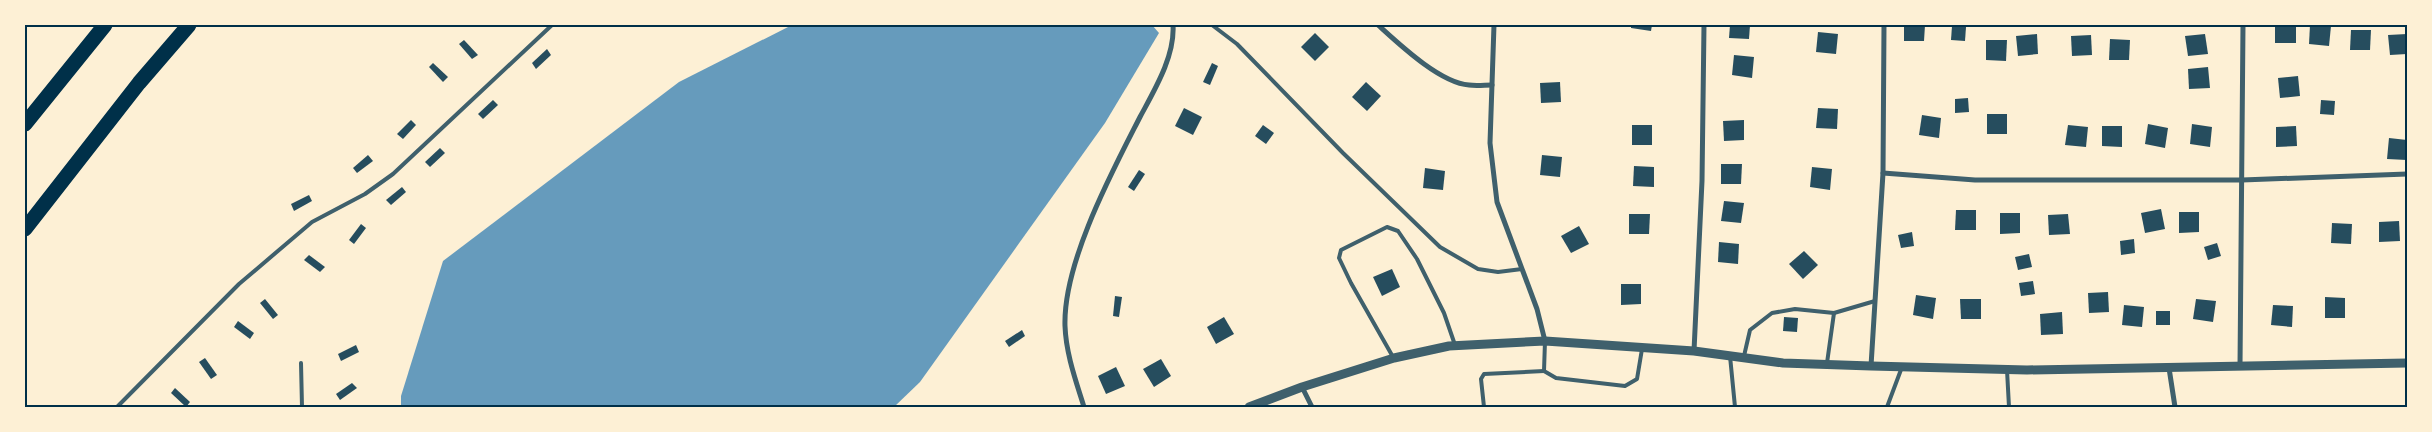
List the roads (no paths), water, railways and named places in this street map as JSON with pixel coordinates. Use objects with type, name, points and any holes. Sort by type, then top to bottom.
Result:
[{"type":"highway","points":[[25,124],[105,25]]},
{"type":"highway","points":[[25,229],[139,83],[189,25]]},
{"type":"street","points":[[1084,407],[1071,363],[1065,326],[1068,292],[1081,245],[1118,160],[1156,86],[1174,40],[1173,25]]},
{"type":"street","points":[[1378,25],[1414,57],[1448,78],[1467,85],[1492,85]]},
{"type":"street","points":[[1494,25],[1490,143],[1497,202],[1537,309],[1545,341]]},
{"type":"street","points":[[1694,351],[1702,180],[1704,25]]},
{"type":"street","points":[[1871,366],[1883,173],[1884,25]]},
{"type":"street","points":[[2240,366],[2243,25]]},
{"type":"street","points":[[1883,173],[1975,180],[2242,180],[2407,174]]},
{"type":"street","points":[[1249,407],[1302,387],[1394,358],[1455,345],[1545,341],[1694,351],[1783,363],[2007,370],[2407,363]]},
{"type":"street","points":[[2169,368],[2175,407]]},
{"type":"street","points":[[1302,387],[1312,407]]},
{"type":"lane","points":[[117,407],[239,284],[312,222],[365,194],[393,174],[552,25]]},
{"type":"lane","points":[[1212,25],[1237,44],[1343,154],[1440,247],[1478,269],[1498,272],[1522,269]]},
{"type":"lane","points":[[1394,358],[1351,283],[1339,258],[1341,250],[1388,227],[1398,231],[1417,259],[1444,313],[1455,345]]},
{"type":"lane","points":[[1744,358],[1750,330],[1772,313],[1795,309],[1834,313],[1875,301]]},
{"type":"lane","points":[[1827,365],[1834,313]]},
{"type":"lane","points":[[1544,371],[1545,341]]},
{"type":"lane","points":[[1484,407],[1481,378],[1484,374],[1544,371],[1556,378],[1626,386],[1636,379],[1642,347]]},
{"type":"lane","points":[[1730,356],[1734,407]]},
{"type":"lane","points":[[301,363],[302,407]]},
{"type":"lane","points":[[1887,407],[1902,367]]},
{"type":"lane","points":[[2007,370],[2009,407]]},
{"type":"water","points":[[792,25],[1152,25],[1159,33],[1105,123],[920,382],[894,407],[401,407],[401,396],[443,261],[679,82]]}]
